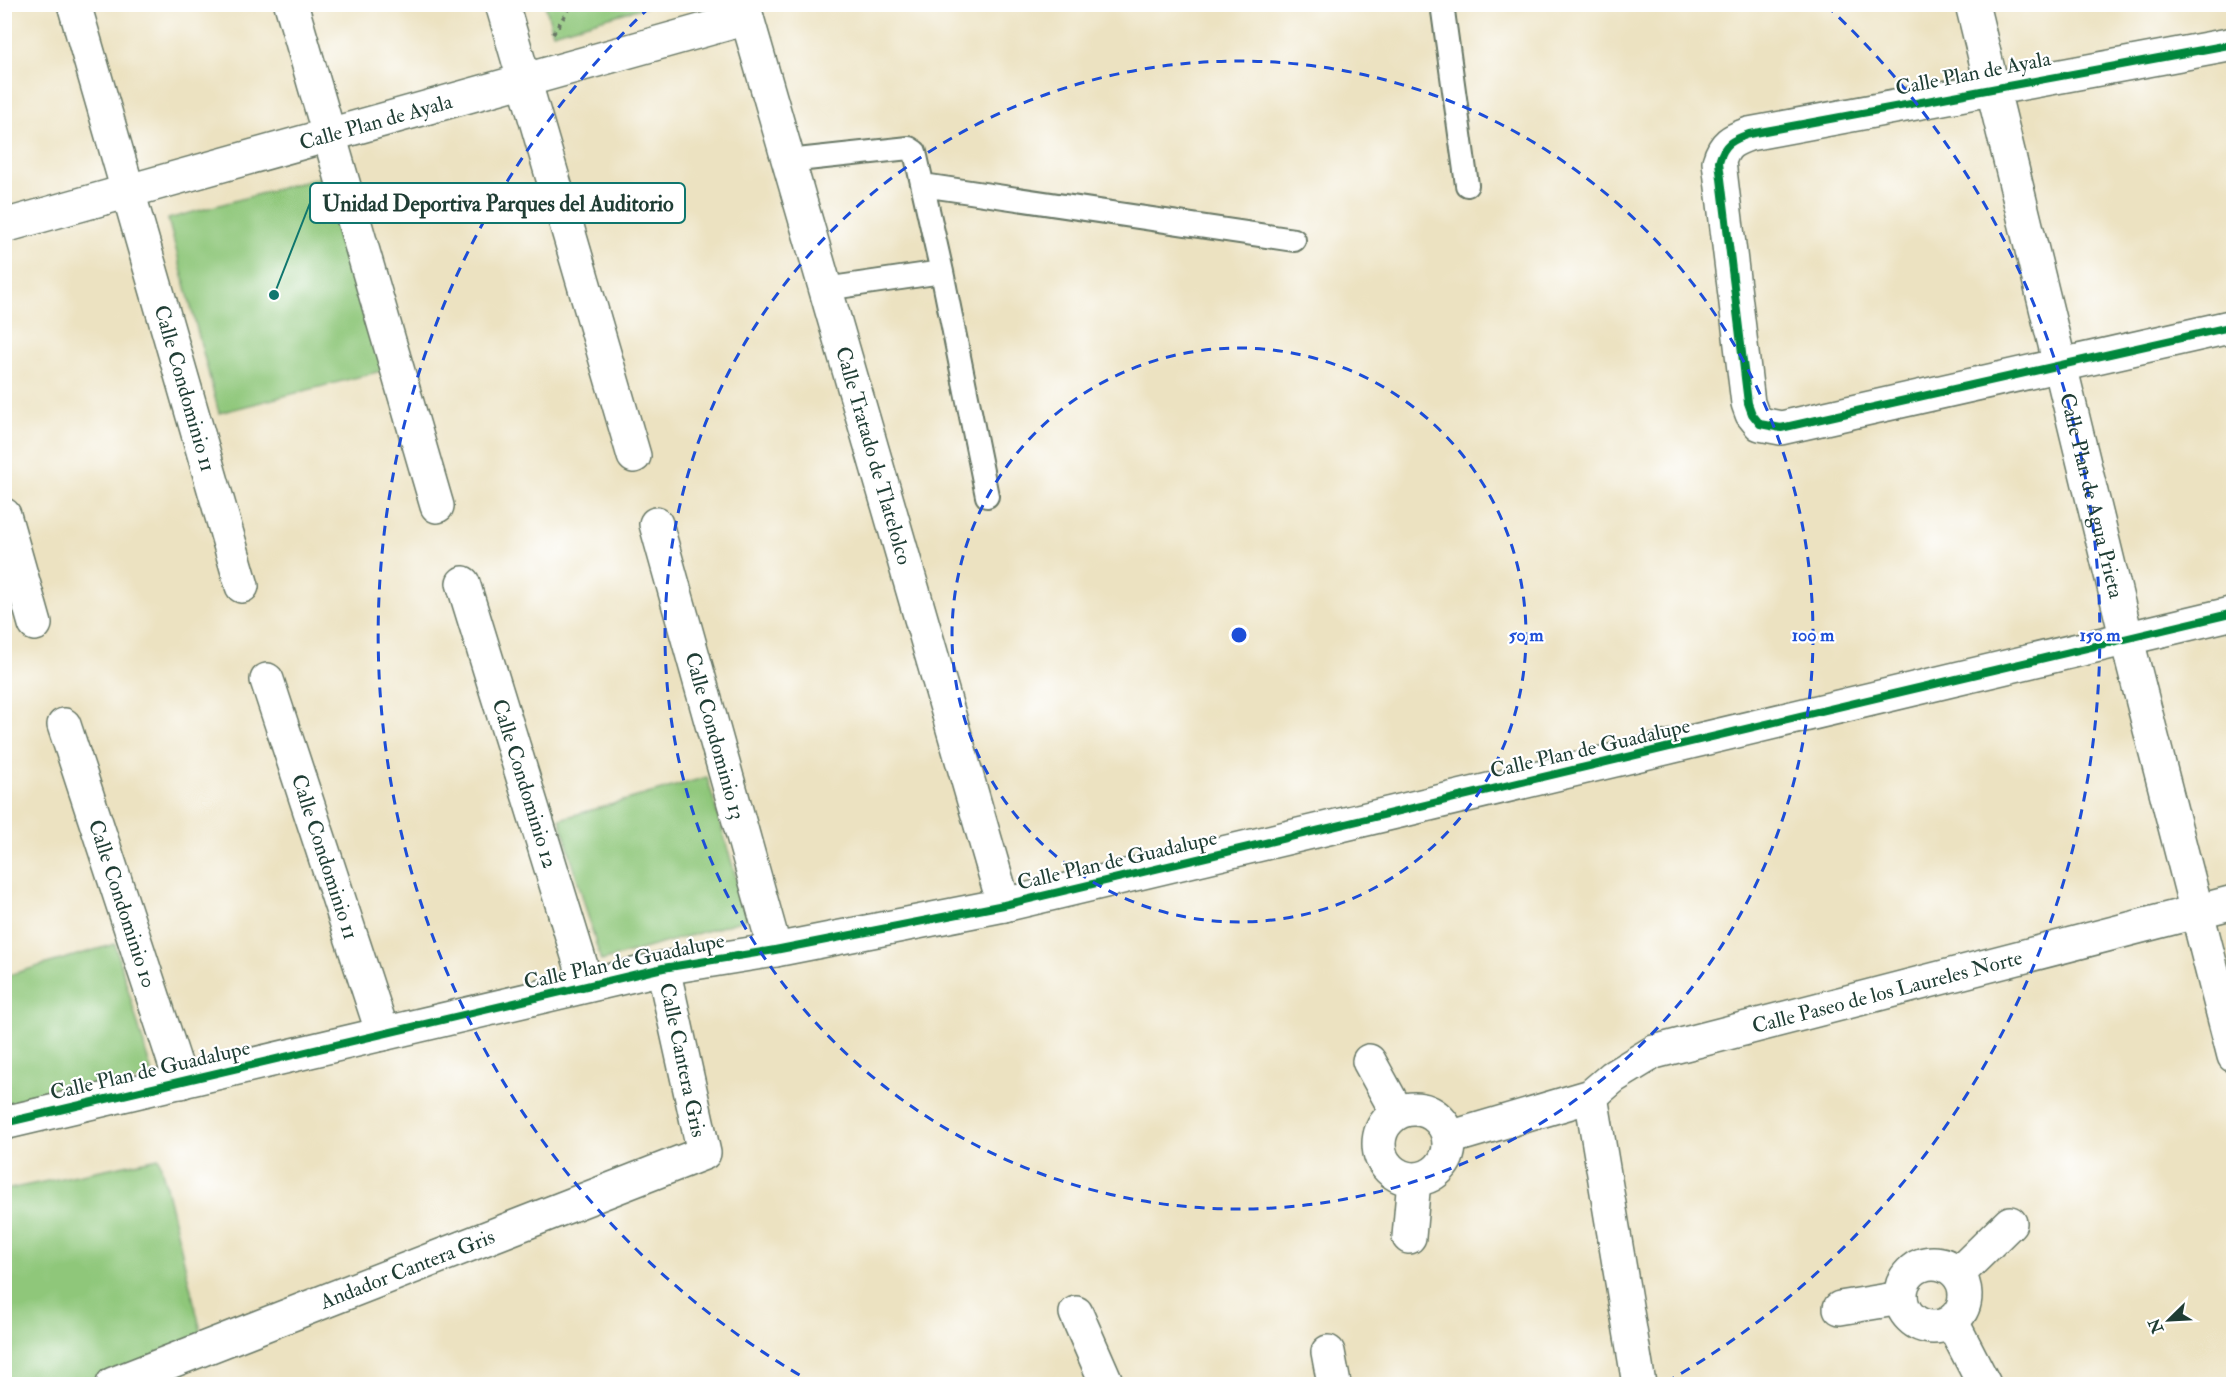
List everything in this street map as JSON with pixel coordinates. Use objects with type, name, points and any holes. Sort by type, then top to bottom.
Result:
[{"type":"street","name":"Calle Condominio 11","points":[[74,4],[242,586]]},
{"type":"street","points":[[291,4],[437,506]]},
{"type":"street","points":[[502,4],[634,456]]},
{"type":"street","name":"Calle Plan de Agua Prieta","points":[[1972,4],[2127,640],[2234,1056]]},
{"type":"street","name":"Calle Plan de Ayala","points":[[4,226],[524,80],[745,11]]},
{"type":"street","name":"Calle Tratado de Tlatelolco","points":[[745,11],[1004,905]]},
{"type":"street","name":"Calle Plan de Ayala","points":[[2060,364],[1781,428],[1760,424],[1752,414],[1748,403],[1720,177],[1719,162],[1723,148],[1733,140],[1749,134],[2234,44]]},
{"type":"street","points":[[2060,364],[2234,327]]},
{"type":"street","points":[[4,515],[35,624]]},
{"type":"street","name":"Calle Condominio 13","points":[[656,524],[775,950]]},
{"type":"street","name":"Calle Condominio 12","points":[[463,583],[587,986]]},
{"type":"street","name":"Calle Plan de Guadalupe","points":[[4,1123],[663,968],[775,950],[1004,905],[2234,614]]},
{"type":"street","name":"Calle Condominio 11","points":[[267,680],[383,1034]]},
{"type":"street","name":"Calle Condominio 10","points":[[64,725],[181,1082]]},
{"type":"street","name":"Calle Paseo de los Laureles Norte","points":[[1591,1096],[1620,1072],[1654,1052],[2234,902]]},
{"type":"street","name":"Calle Cantera Gris","points":[[663,968],[704,1153]]},
{"type":"street","points":[[1370,1061],[1397,1112]]},
{"type":"street","points":[[1449,1138],[1591,1096],[1639,1384]]},
{"type":"street","points":[[1418,1108],[1434,1114],[1446,1128],[1449,1138],[1450,1147],[1444,1165],[1424,1179],[1401,1178],[1382,1160],[1379,1137],[1386,1122],[1397,1112],[1418,1108]]},
{"type":"street","name":"Andador Cantera Gris","points":[[113,1384],[704,1153]]},
{"type":"street","points":[[1409,1237],[1413,1180]]},
{"type":"street","points":[[1958,1274],[2010,1223]]},
{"type":"street","points":[[1933,1262],[1945,1265],[1958,1274],[1966,1292],[1963,1307],[1952,1322],[1934,1327],[1922,1325],[1912,1319],[1904,1308],[1902,1298],[1903,1283],[1910,1273],[1920,1265],[1933,1262]]},
{"type":"street","points":[[1840,1308],[1902,1298]]},
{"type":"street","points":[[1076,1313],[1107,1384]]},
{"type":"street","points":[[1952,1322],[1984,1384]]},
{"type":"street","points":[[1328,1352],[1334,1384]]},
{"type":"lane","points":[[1442,4],[1467,185]]},
{"type":"lane","points":[[788,161],[909,148],[915,152],[942,272],[987,496]]},
{"type":"lane","points":[[923,186],[1294,240]]},
{"type":"lane","points":[[825,289],[942,272]]},
{"type":"green space","points":[[545,4],[652,4],[652,5],[553,33]]},
{"type":"green space","points":[[325,176],[385,370],[219,413],[168,219]]},
{"type":"green space","points":[[707,777],[748,919],[601,961],[560,819]]},
{"type":"green space","points":[[115,944],[153,1077],[5,1112],[5,976]]},
{"type":"green space","points":[[159,1158],[208,1360],[151,1384],[5,1384],[4,1190]]},
{"type":"cycle path","points":[[2234,44],[1749,134],[1730,144],[1723,151],[1719,162],[1748,403],[1752,414],[1760,424],[1781,428],[2234,326]]},
{"type":"cycle path","points":[[4,1123],[663,968],[775,950],[1004,905],[2234,613]]},
{"type":"place","name":"Unidad Deportiva Parques del Auditorio","points":[[274,295]]}]
